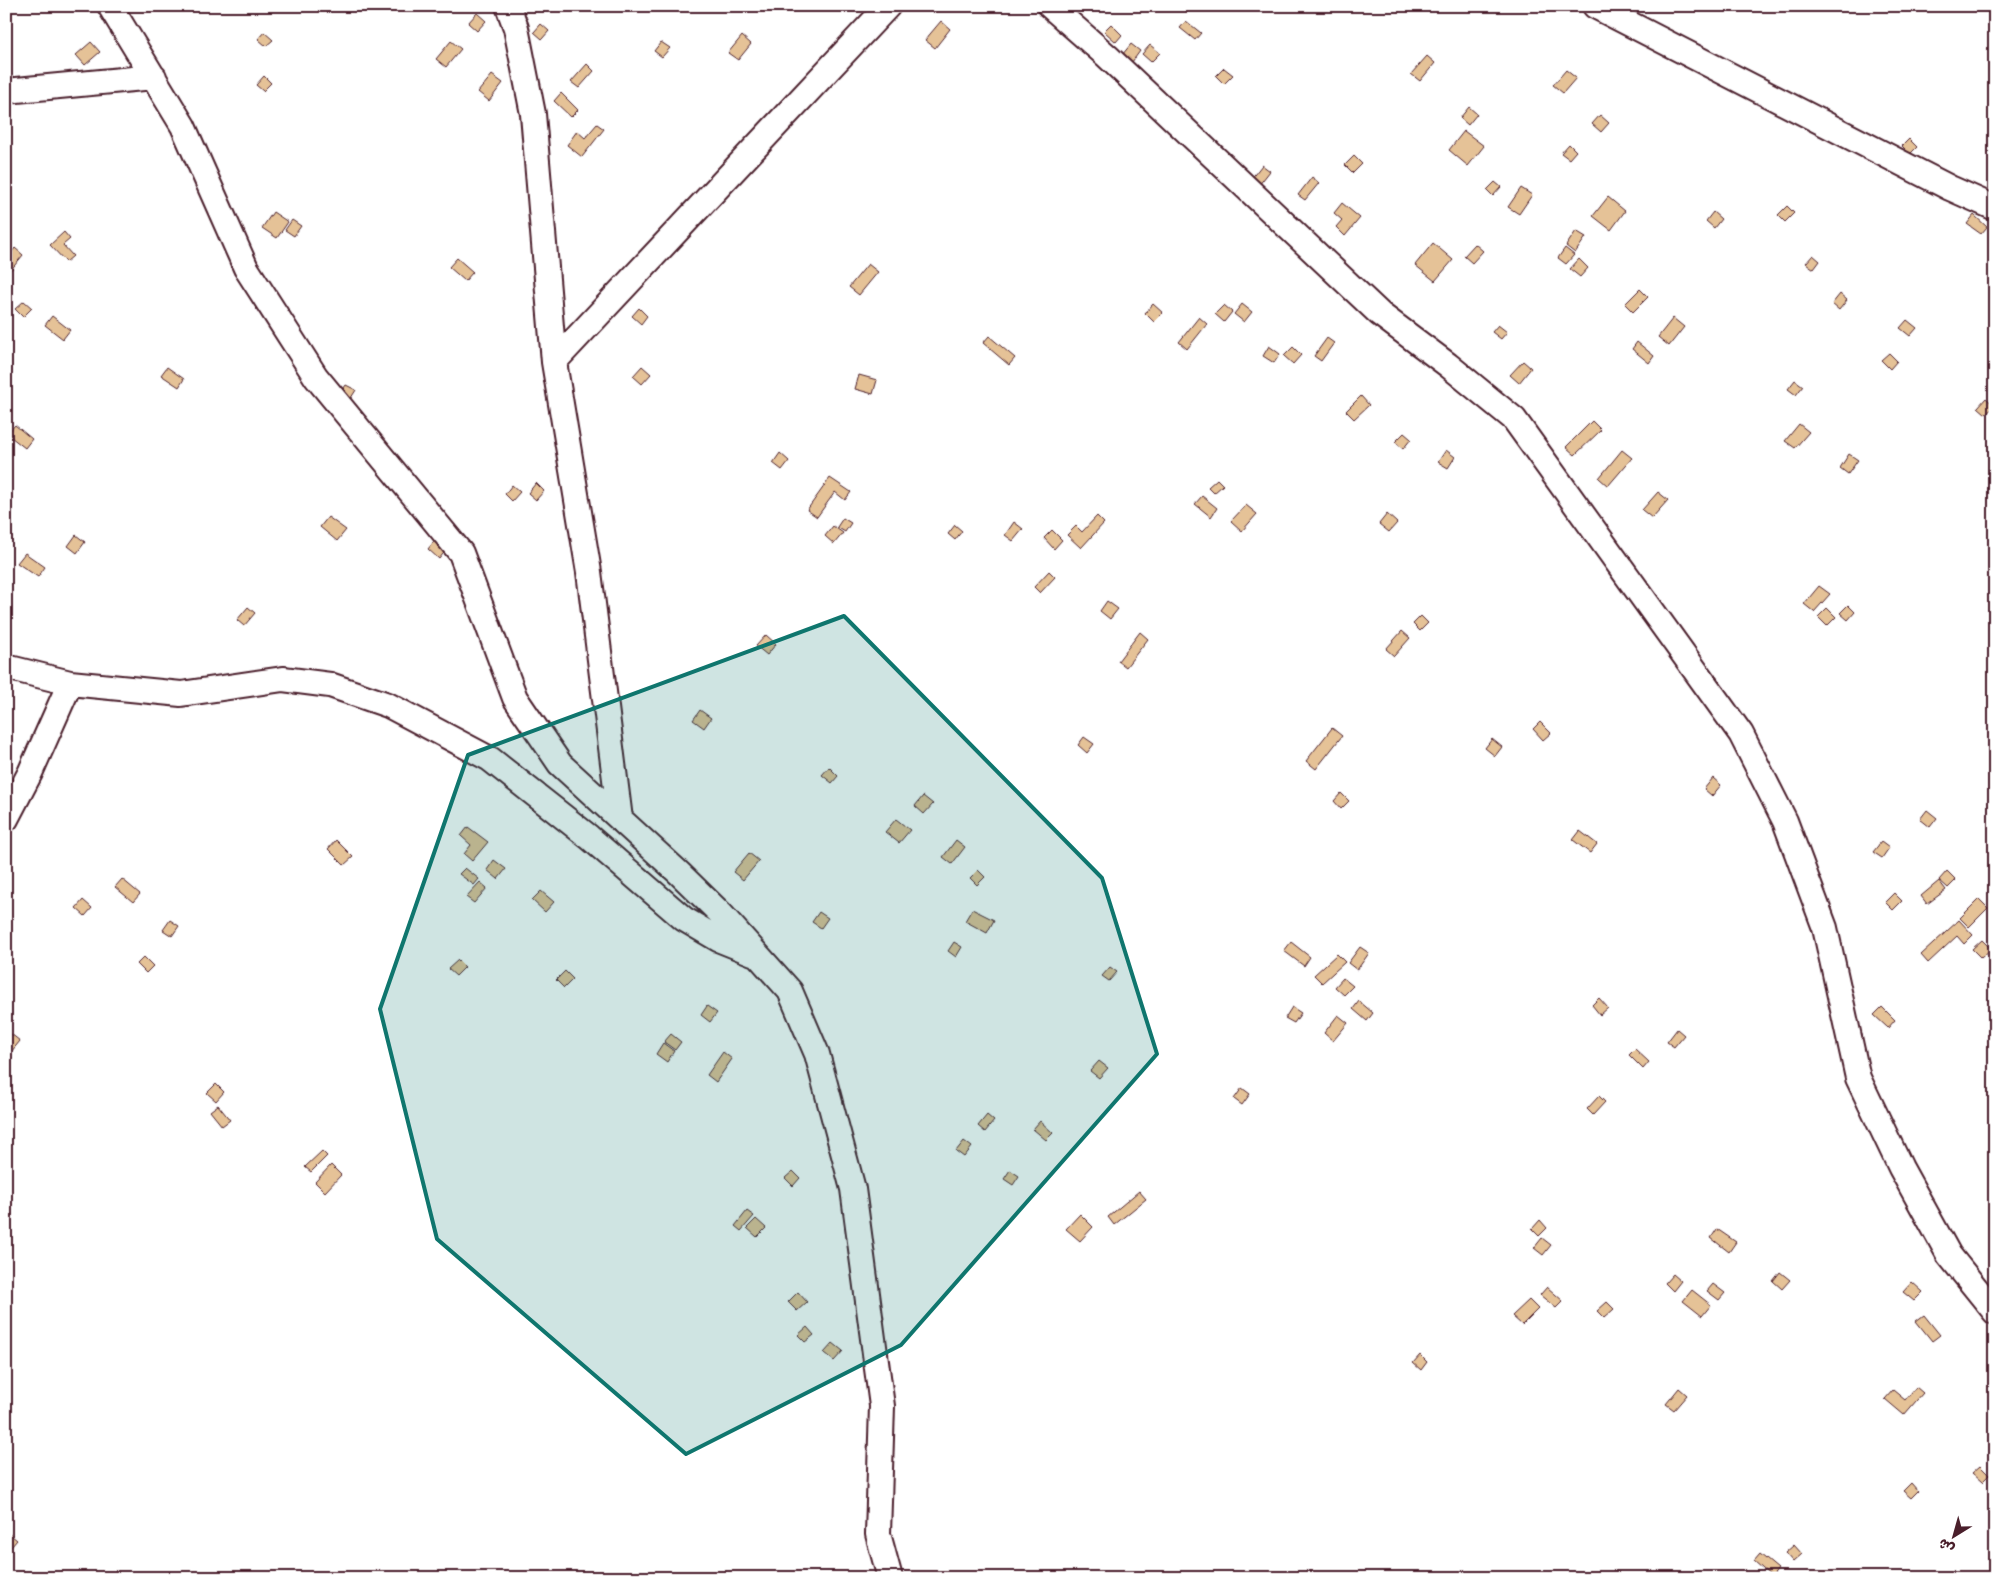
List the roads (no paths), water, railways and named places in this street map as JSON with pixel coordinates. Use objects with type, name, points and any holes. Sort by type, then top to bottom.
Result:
[{"type":"street","points":[[110,6],[183,126],[246,268],[316,377],[462,553],[515,698],[560,764],[679,873],[790,991],[817,1054],[853,1189],[882,1406],[878,1534],[890,1578]]},
{"type":"street","points":[[508,6],[516,28],[533,114],[554,362],[589,572],[620,819]]},
{"type":"street","points":[[554,362],[888,6]]},
{"type":"street","points":[[1050,6],[1107,56],[1380,314],[1448,364],[1514,419],[1741,734],[1785,821],[1825,928],[1858,1078],[1901,1168],[1949,1255],[1995,1312]]},
{"type":"street","points":[[1595,6],[1950,188],[1995,208]]},
{"type":"street","points":[[6,91],[154,77]]},
{"type":"street","points":[[6,667],[70,683],[181,694],[283,680],[330,685],[388,705],[490,759],[589,837],[684,919],[718,940],[757,954]]},
{"type":"street","points":[[6,819],[30,773],[70,683]]}]
